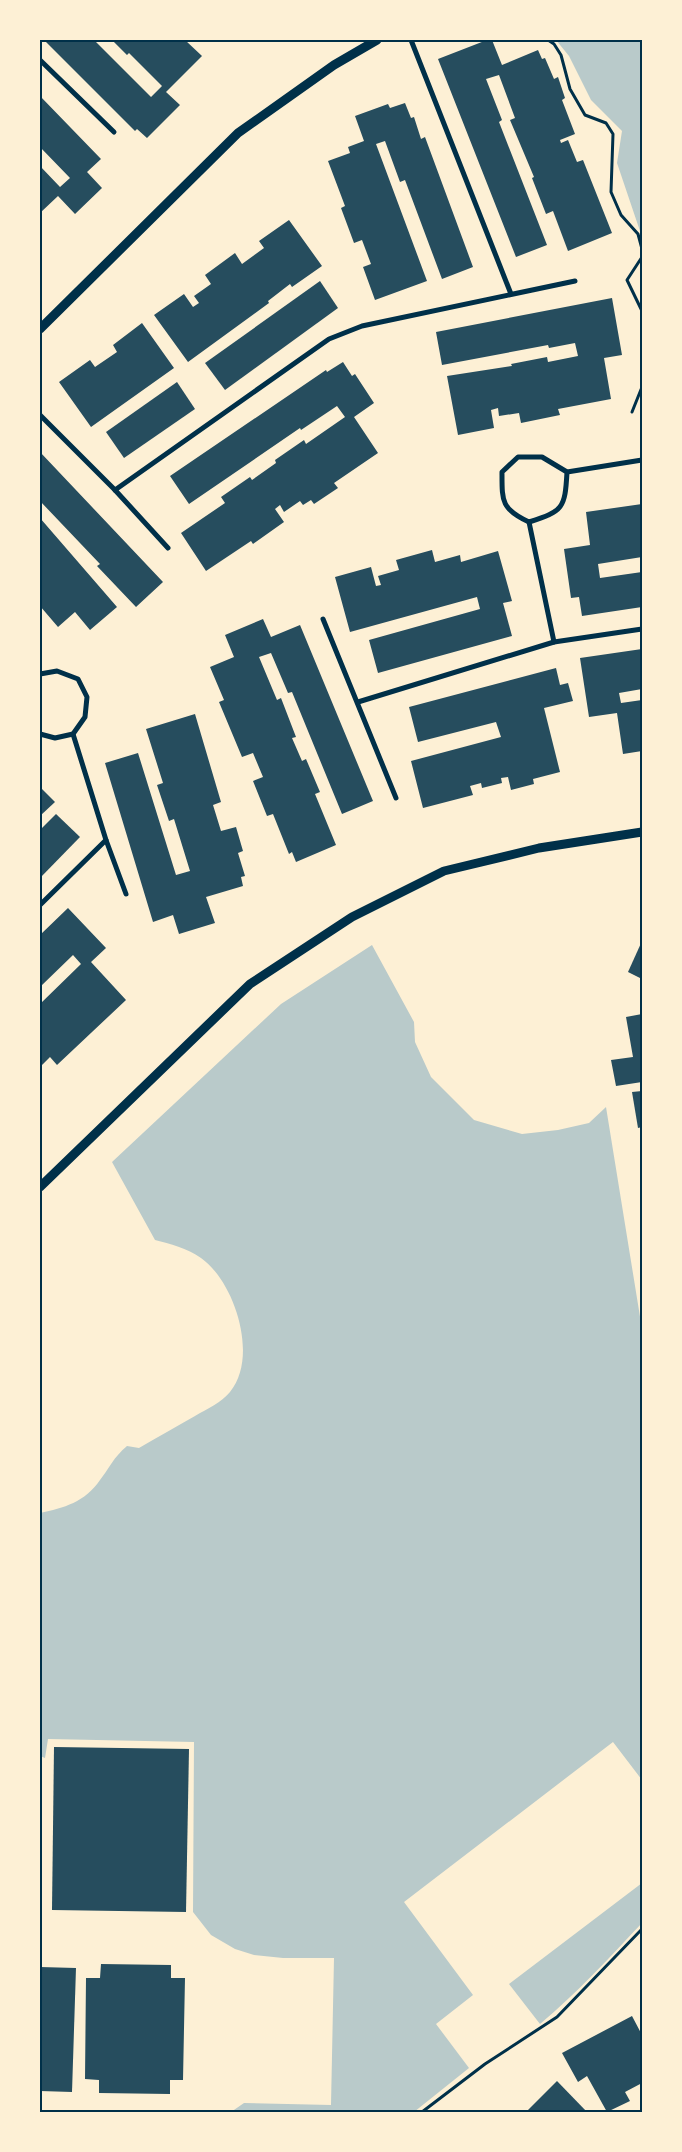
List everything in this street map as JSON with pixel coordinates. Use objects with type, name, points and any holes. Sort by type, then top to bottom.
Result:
[{"type":"street","points":[[40,329],[238,133],[334,65],[377,40]]},
{"type":"street","points":[[411,40],[511,294]]},
{"type":"street","points":[[40,60],[114,132]]},
{"type":"street","points":[[116,490],[329,338],[362,326],[575,281]]},
{"type":"street","points":[[40,415],[116,490],[168,548]]},
{"type":"street","points":[[567,472],[566,497],[555,514],[529,522],[512,514],[502,498],[502,472],[518,457],[542,457],[567,472],[642,460]]},
{"type":"street","points":[[529,522],[554,642]]},
{"type":"street","points":[[323,619],[396,798]]},
{"type":"street","points":[[358,702],[554,642],[642,629]]},
{"type":"street","points":[[40,674],[57,671],[78,679],[87,697],[85,717],[73,734],[55,738],[40,734]]},
{"type":"street","points":[[73,734],[106,840],[126,894]]},
{"type":"street","points":[[40,1187],[250,984],[352,917],[444,871],[539,848],[642,832]]},
{"type":"street","points":[[40,905],[106,840]]},
{"type":"path","points":[[548,40],[554,44],[561,56],[570,89],[585,115],[606,122],[614,134],[611,192],[621,215],[638,234],[642,248]]},
{"type":"path","points":[[642,257],[627,280],[642,311]]},
{"type":"path","points":[[632,412],[642,387]]},
{"type":"path","points":[[422,2112],[485,2064],[557,2017],[642,1929]]},
{"type":"shaded area","points":[[556,40],[642,40],[642,237],[617,163],[622,131],[591,100],[569,56]]},
{"type":"shaded area","points":[[372,945],[414,1022],[415,1042],[431,1077],[474,1120],[522,1134],[558,1130],[589,1123],[606,1107],[642,1329],[642,1780],[613,1742],[404,1902],[473,1995],[436,2024],[469,2068],[414,2112],[231,2112],[244,2103],[331,2105],[334,1958],[283,1958],[254,1955],[235,1949],[211,1935],[193,1912],[194,1742],[48,1739],[45,1758],[40,1756],[40,1513],[66,1506],[88,1494],[118,1454],[127,1446],[139,1448],[223,1399],[230,1392],[238,1377],[242,1360],[243,1341],[239,1321],[233,1302],[224,1284],[213,1269],[201,1258],[178,1247],[155,1240],[112,1162],[281,1004]]},
{"type":"shaded area","points":[[642,1883],[642,1923],[580,1988],[540,2024],[509,1984]]},
{"type":"building","points":[[44,40],[94,40],[151,97],[162,86],[129,53],[127,55],[112,40],[185,40],[202,56],[166,92],[180,105],[147,138],[137,129],[135,131]]},
{"type":"building","points":[[487,40],[492,40],[502,65],[538,50],[542,59],[545,58],[554,79],[558,77],[565,98],[562,100],[575,134],[560,140],[561,143],[568,140],[577,162],[583,160],[612,233],[568,251],[553,211],[546,214],[532,178],[534,177],[510,120],[515,118],[499,75],[486,79],[502,120],[499,122],[547,245],[516,257],[438,59]]},
{"type":"building","points":[[40,96],[101,159],[87,172],[102,188],[75,214],[58,196],[40,213],[40,166],[60,187],[70,178],[40,147]]},
{"type":"building","points":[[405,103],[411,118],[414,117],[421,139],[425,137],[473,267],[442,279],[405,180],[400,182],[385,141],[376,144],[427,281],[375,300],[363,267],[371,264],[362,240],[354,243],[341,208],[345,206],[328,161],[350,153],[348,147],[364,141],[355,116],[388,104],[390,108]]},
{"type":"building","points":[[289,220],[322,266],[292,287],[290,284],[268,301],[269,303],[188,362],[154,315],[184,294],[193,307],[199,303],[194,296],[211,284],[205,275],[235,253],[242,264],[264,248],[259,241]]},
{"type":"building","points":[[320,281],[338,308],[225,390],[205,363]]},
{"type":"building","points":[[612,298],[622,355],[604,358],[611,399],[558,409],[560,415],[521,423],[519,413],[499,416],[498,408],[491,410],[494,428],[458,435],[447,376],[512,366],[511,364],[547,357],[548,362],[578,356],[575,343],[549,348],[548,345],[442,365],[436,332]]},
{"type":"building","points":[[142,323],[174,368],[91,427],[59,382],[90,360],[95,367],[117,352],[113,345]]},
{"type":"building","points":[[343,362],[352,376],[355,374],[374,403],[354,417],[378,453],[334,483],[338,488],[314,504],[311,500],[303,505],[300,501],[284,512],[280,505],[275,509],[284,522],[253,544],[251,541],[206,571],[181,533],[225,503],[221,497],[250,477],[252,480],[276,463],[275,460],[304,440],[306,444],[345,417],[337,406],[301,430],[300,428],[189,504],[170,476],[326,370],[327,372]]},
{"type":"building","points":[[177,382],[195,409],[124,458],[106,432]]},
{"type":"building","points":[[40,452],[163,582],[136,607],[97,566],[100,564],[40,501]]},
{"type":"building","points":[[642,504],[642,557],[598,564],[600,578],[642,572],[642,607],[582,616],[579,597],[571,598],[564,549],[590,545],[586,512]]},
{"type":"building","points":[[40,518],[117,607],[90,630],[75,612],[58,627],[40,606]]},
{"type":"building","points":[[432,550],[435,562],[460,555],[461,562],[498,551],[512,601],[503,603],[512,636],[378,673],[369,640],[480,609],[477,597],[350,632],[335,577],[371,567],[376,586],[381,585],[378,576],[399,570],[396,560]]},
{"type":"building","points":[[263,619],[271,637],[300,625],[373,801],[342,814],[292,692],[288,693],[271,653],[259,657],[277,700],[281,698],[296,737],[292,738],[302,761],[306,759],[320,792],[315,794],[336,845],[296,862],[292,852],[289,854],[273,814],[267,816],[253,781],[263,777],[253,753],[242,757],[219,702],[224,700],[210,667],[234,657],[225,635]]},
{"type":"building","points":[[642,649],[642,689],[619,693],[621,703],[642,700],[642,751],[623,754],[617,713],[589,717],[580,658]]},
{"type":"building","points":[[556,668],[560,685],[568,683],[573,701],[544,708],[560,772],[533,779],[534,784],[511,790],[508,777],[501,778],[502,783],[482,788],[481,783],[470,786],[473,795],[423,808],[411,761],[501,737],[496,722],[418,742],[409,707]]},
{"type":"building","points":[[195,714],[221,802],[213,805],[221,831],[236,827],[243,851],[238,853],[245,876],[241,877],[243,886],[206,897],[215,923],[179,934],[173,915],[153,922],[105,763],[138,753],[176,875],[190,871],[174,819],[169,821],[157,785],[163,783],[146,729]]},
{"type":"building","points":[[40,787],[55,802],[40,816]]},
{"type":"building","points":[[56,814],[80,837],[40,878],[40,830]]},
{"type":"building","points":[[68,908],[106,948],[91,962],[126,1000],[57,1065],[50,1057],[40,1067],[40,1004],[81,964],[73,955],[40,987],[40,935]]},
{"type":"building","points":[[642,941],[642,979],[628,972]]},
{"type":"building","points":[[642,1014],[642,1082],[616,1086],[611,1060],[633,1057],[626,1017]]},
{"type":"building","points":[[642,1091],[642,1127],[638,1128],[632,1092]]},
{"type":"building","points":[[54,1747],[189,1749],[186,1912],[52,1910]]},
{"type":"building","points":[[101,1964],[171,1965],[171,1978],[185,1978],[183,2080],[170,2080],[170,2094],[99,2093],[99,2080],[85,2079],[86,1978],[100,1978]]},
{"type":"building","points":[[40,1967],[76,1968],[72,2092],[40,2091]]},
{"type":"building","points":[[632,2016],[642,2035],[642,2083],[625,2092],[630,2101],[607,2112],[587,2076],[578,2082],[562,2053]]},
{"type":"building","points":[[557,2081],[587,2112],[526,2112]]}]
